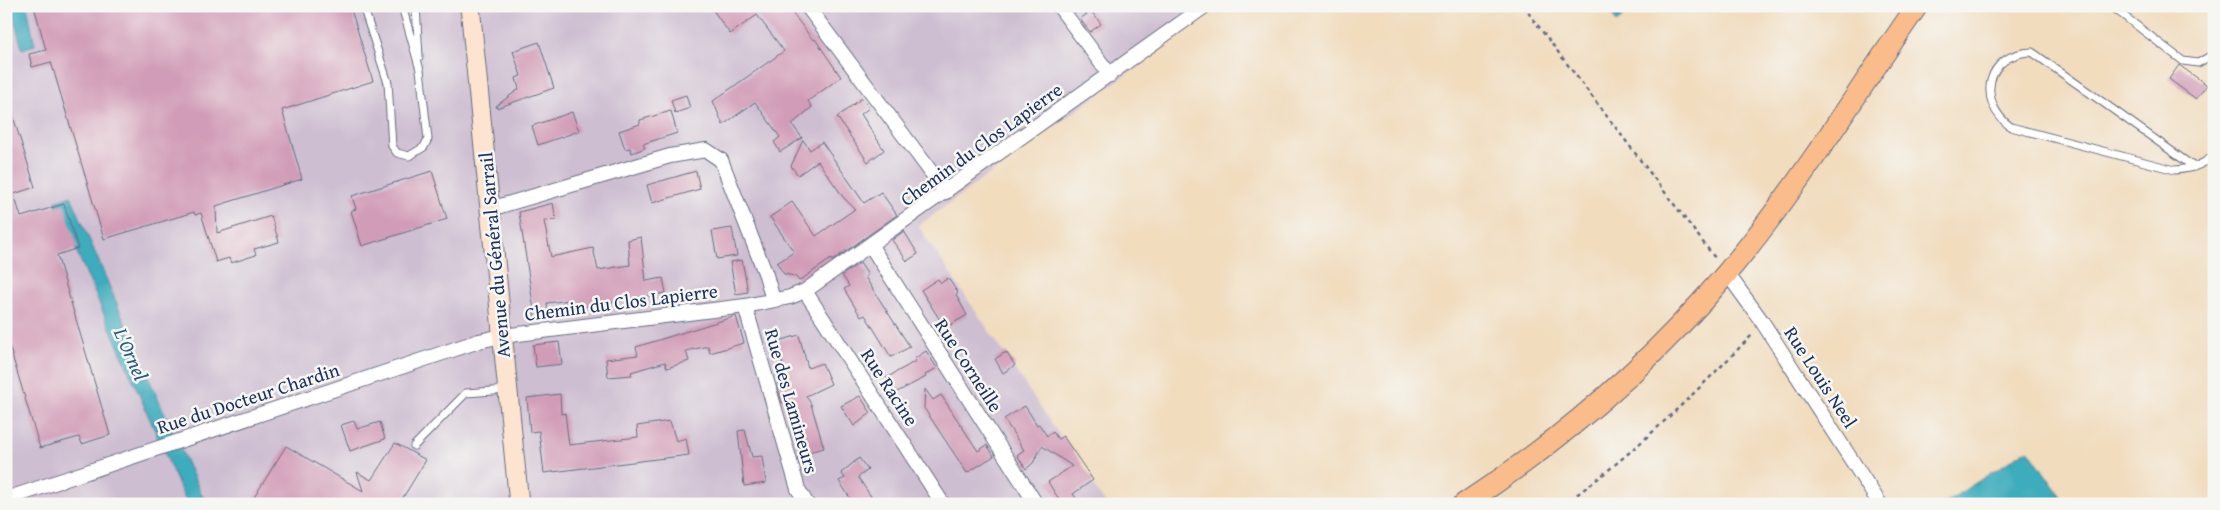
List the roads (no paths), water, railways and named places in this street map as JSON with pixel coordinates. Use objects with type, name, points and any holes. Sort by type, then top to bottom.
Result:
[{"type":"main road","name":"Avenue du Général Sarrail","points":[[470,6],[519,504]]},
{"type":"main road","points":[[1464,504],[1565,432],[1731,279],[1775,211],[1917,6]]},
{"type":"main road","points":[[1487,504],[1571,443],[1625,397],[1680,344],[1731,279],[1790,212],[1934,6]]},
{"type":"street","points":[[807,6],[946,192]]},
{"type":"street","points":[[1059,6],[1110,75]]},
{"type":"street","name":"Chemin du Clos Lapierre","points":[[502,336],[745,306],[790,297],[805,291],[1205,6]]},
{"type":"street","points":[[490,209],[670,156],[706,150],[721,160],[766,275],[773,300]]},
{"type":"street","name":"Rue Corneille","points":[[870,246],[1036,504]]},
{"type":"street","name":"Rue Louis Neel","points":[[1731,279],[1763,323],[1880,504]]},
{"type":"street","name":"Rue Racine","points":[[805,291],[943,504]]},
{"type":"street","name":"Rue des Lamineurs","points":[[745,306],[798,489],[807,504]]},
{"type":"street","name":"Rue du Docteur Chardin","points":[[6,499],[479,341],[502,336]]},
{"type":"lane","points":[[364,6],[388,83],[392,146],[397,153],[410,156],[424,147],[428,139],[420,70],[416,6]]},
{"type":"lane","points":[[402,6],[420,70]]},
{"type":"lane","points":[[2111,6],[2183,61],[2198,63],[2214,54]]},
{"type":"lane","points":[[2194,166],[2032,52],[2021,52],[2008,58],[1995,71],[1988,89],[1992,106],[2001,120],[2010,127],[2175,170],[2194,166],[2202,163],[2214,155]]},
{"type":"lane","points":[[414,446],[466,393],[507,390]]},
{"type":"water","points":[[11,6],[27,6],[35,45],[22,49]]},
{"type":"water","points":[[1608,6],[1631,6],[1617,23]]},
{"type":"water","name":"L'Ornel","points":[[71,196],[148,377],[206,504],[188,504],[183,495],[55,202]]},
{"type":"water","points":[[2028,449],[2066,504],[1943,504]]}]
